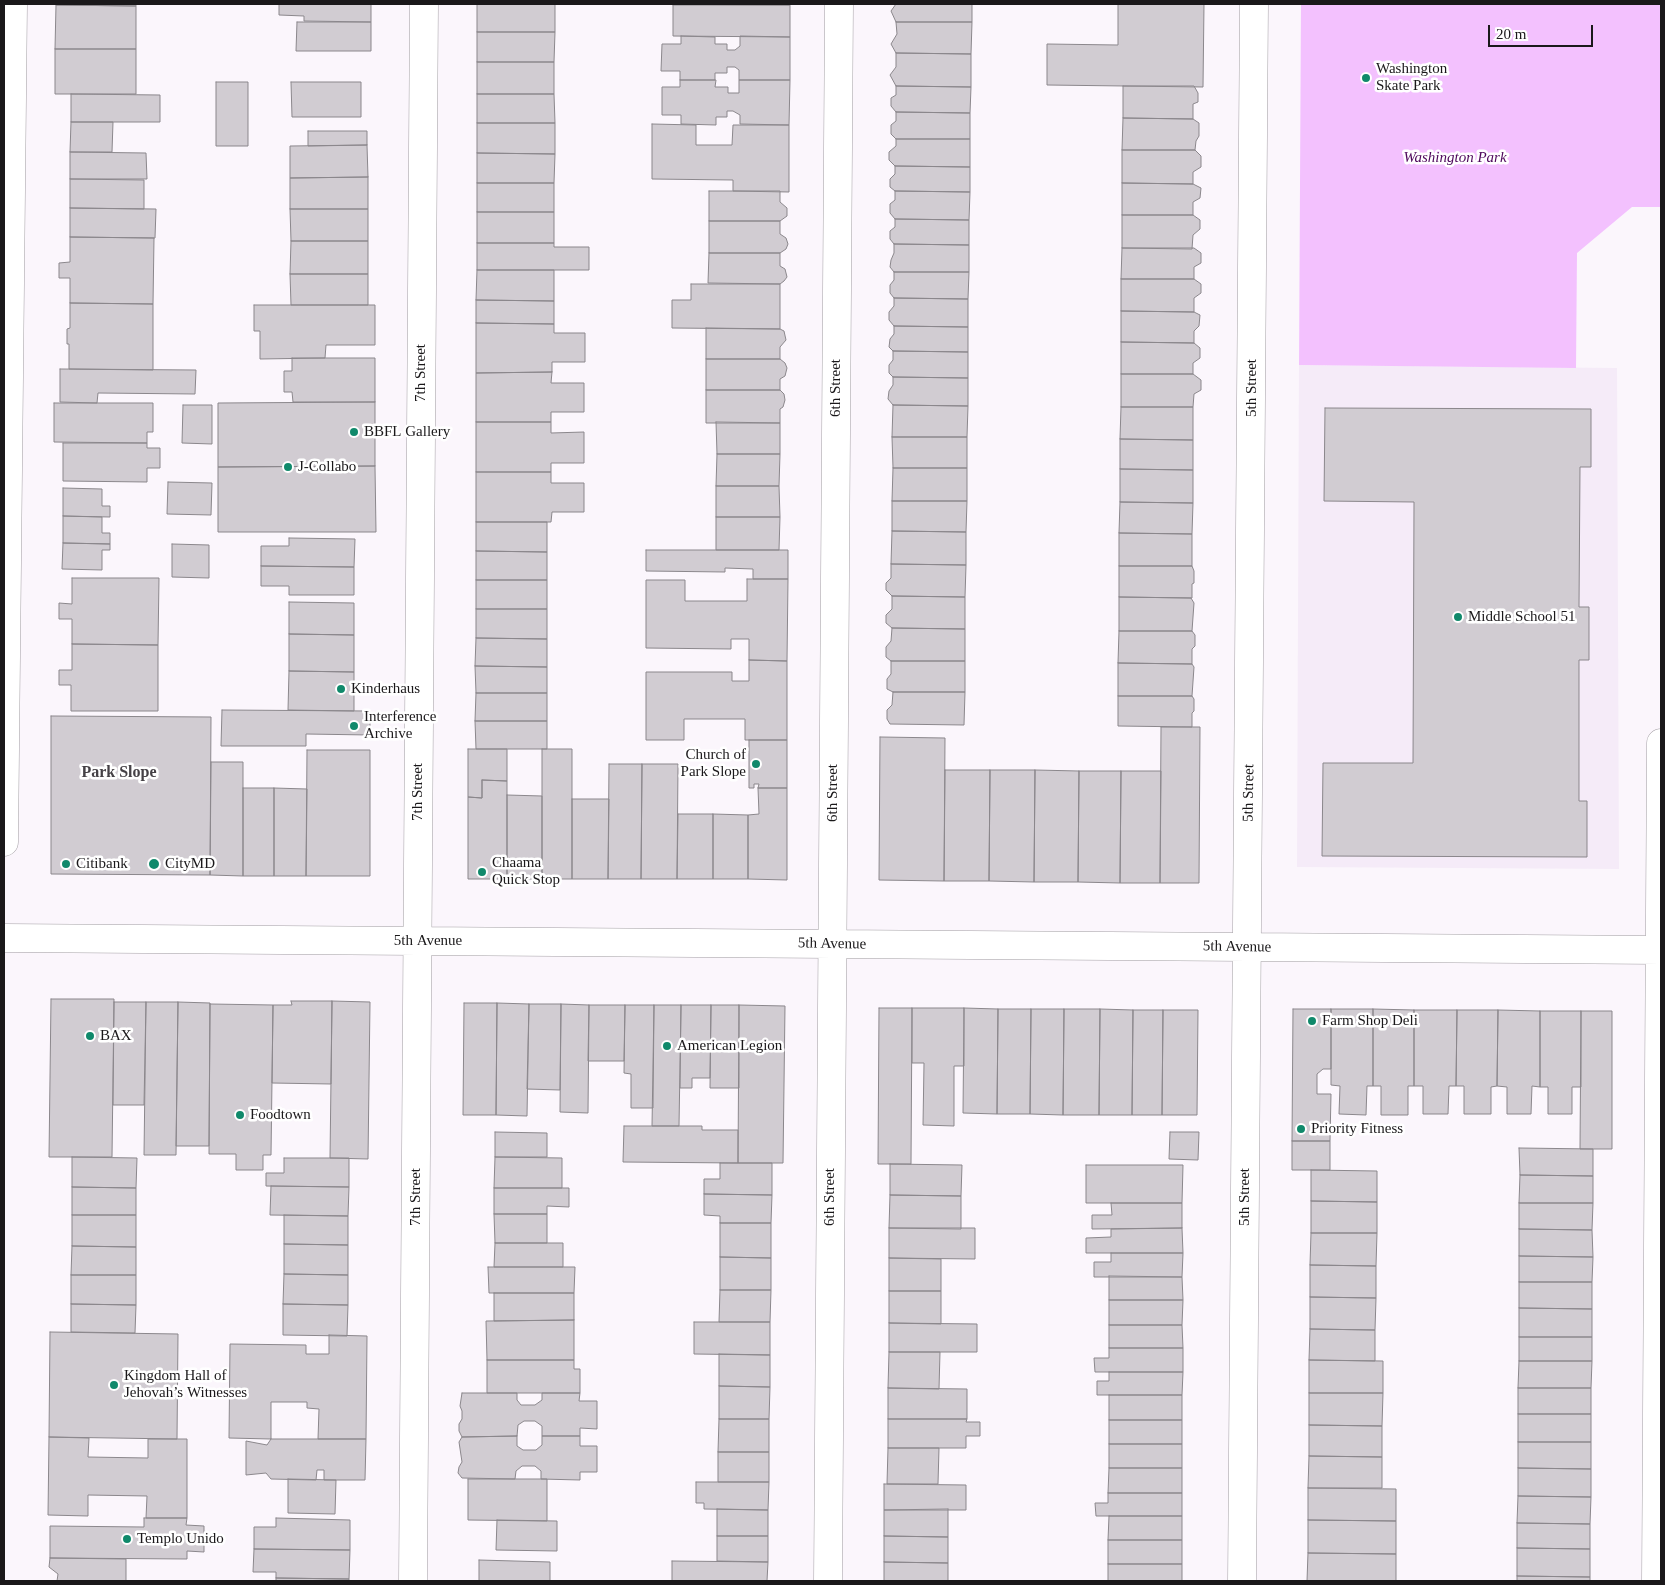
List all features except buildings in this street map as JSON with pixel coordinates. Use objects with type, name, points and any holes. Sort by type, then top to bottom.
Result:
[{"type":"street","points":[[4,842],[13,4]]},
{"type":"street","name":"7th Street","points":[[413,1581],[424,4]]},
{"type":"street","name":"6th Street","points":[[828,1581],[839,4]]},
{"type":"street","name":"5th Street","points":[[1242,1581],[1254,4]]},
{"type":"street","points":[[1656,1581],[1661,743]]},
{"type":"street","name":"5th Avenue","points":[[4,938],[1660,950]]},
{"type":"shaded area","name":"Middle School 51","points":[[1299,365],[1617,368],[1619,869],[1297,867]]},
{"type":"green space","name":"Washington Park","points":[[1301,4],[1661,4],[1661,207],[1632,207],[1577,253],[1576,368],[1299,365]]},
{"type":"place","name":"Washington Skate Park","points":[[1366,78]]},
{"type":"place","name":"BBFL Gallery","points":[[354,432]]},
{"type":"place","name":"J-Collabo","points":[[288,467]]},
{"type":"place","name":"Middle School 51","points":[[1458,617]]},
{"type":"place","name":"Kinderhaus","points":[[341,689]]},
{"type":"place","name":"Interference Archive","points":[[354,726]]},
{"type":"place","name":"Church of Park Slope","points":[[756,764]]},
{"type":"place","name":"Citibank","points":[[66,864]]},
{"type":"place","name":"CityMD","points":[[154,864]]},
{"type":"place","name":"Chaama Quick Stop","points":[[482,872]]},
{"type":"place","name":"Farm Shop Deli","points":[[1312,1021]]},
{"type":"place","name":"BAX","points":[[90,1036]]},
{"type":"place","name":"American Legion","points":[[667,1046]]},
{"type":"place","name":"Foodtown","points":[[240,1115]]},
{"type":"place","name":"Priority Fitness","points":[[1301,1129]]},
{"type":"place","name":"Kingdom Hall of Jehovah’s Witnesses","points":[[114,1385]]},
{"type":"place","name":"Templo Unido","points":[[127,1539]]},
{"type":"district","name":"Park Slope","points":[[119,773]]}]
